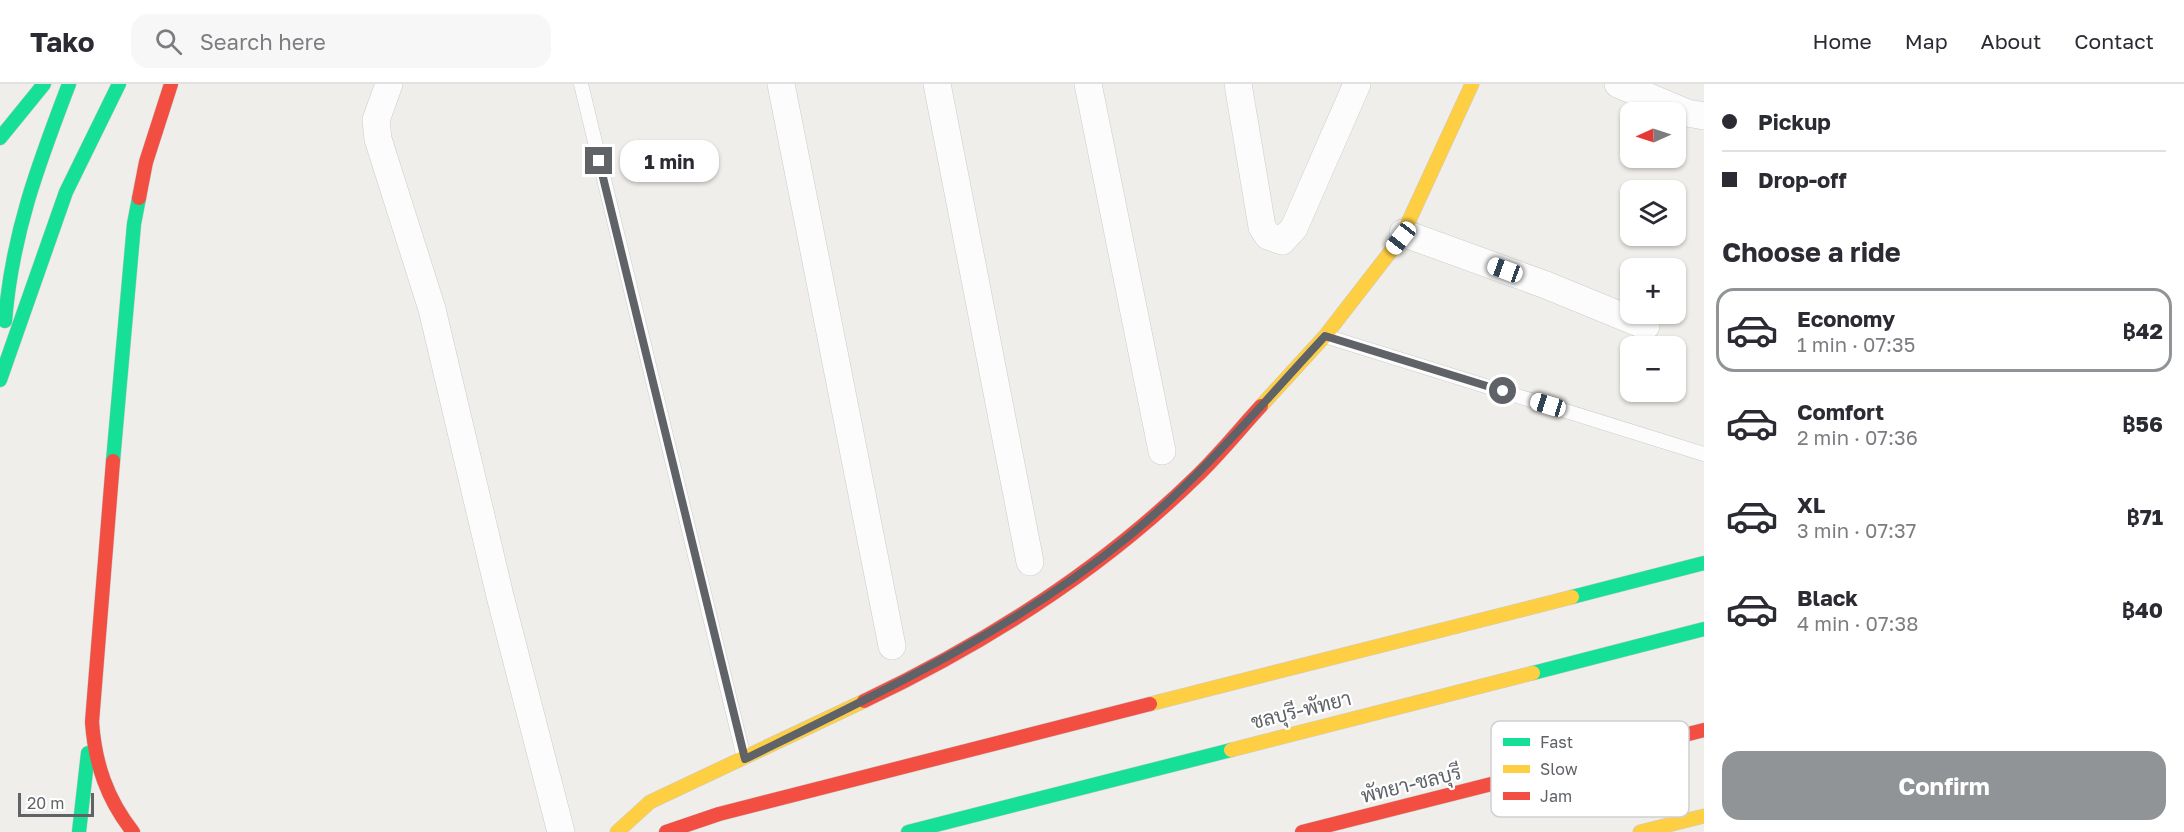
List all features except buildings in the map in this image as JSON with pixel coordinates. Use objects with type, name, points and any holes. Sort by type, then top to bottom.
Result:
[{"type":"main road","points":[[0,138],[44,84]]},
{"type":"main road","points":[[0,366],[13,250],[31,186],[69,84]]},
{"type":"main road","points":[[0,380],[53,222],[98,119],[119,84]]},
{"type":"main road","points":[[79,832],[84,811],[134,224],[146,162],[171,84]]},
{"type":"main road","points":[[617,832],[650,802],[745,759],[901,683],[1031,609],[1128,537],[1196,477],[1325,336],[1403,232],[1472,84]]},
{"type":"main road","points":[[666,832],[719,814],[1704,563]]},
{"type":"main road","name":"ชลบุรี-พัทยา","points":[[908,832],[1704,629]]},
{"type":"main road","points":[[92,704],[92,738],[99,774],[116,807],[133,832]]},
{"type":"main road","name":"พัทยา-ชลบุรี","points":[[1689,734],[1704,730]]},
{"type":"main road","name":"พัทยา-ชลบุรี","points":[[1302,832],[1491,784]]},
{"type":"main road","points":[[1640,832],[1704,816]]},
{"type":"street","points":[[389,84],[376,120],[378,139],[432,309],[500,596],[561,832]]},
{"type":"street","points":[[781,84],[892,646]]},
{"type":"street","points":[[937,84],[1030,561]]},
{"type":"street","points":[[1088,84],[1162,451]]},
{"type":"street","points":[[1238,84],[1262,227],[1268,236],[1282,241],[1294,228],[1357,84]]},
{"type":"street","points":[[1617,84],[1687,113],[1704,116]]},
{"type":"street","points":[[1403,232],[1546,285],[1646,326]]},
{"type":"lane","points":[[581,84],[745,759]]},
{"type":"lane","points":[[1325,336],[1704,454]]},
{"type":"traffic: fast","points":[[0,138],[44,84]]},
{"type":"traffic: fast","points":[[5,321],[8,289],[20,229],[37,172],[69,84]]},
{"type":"traffic: fast","points":[[0,380],[66,192],[119,84]]},
{"type":"traffic: fast","points":[[113,461],[134,224],[139,198]]},
{"type":"traffic: fast","points":[[1572,597],[1704,563]]},
{"type":"traffic: fast","points":[[1533,673],[1704,629]]},
{"type":"traffic: fast","points":[[908,832],[1231,750]]},
{"type":"traffic: fast","points":[[79,832],[88,753]]},
{"type":"traffic: slow","points":[[1261,406],[1325,336],[1401,238],[1472,84]]},
{"type":"traffic: slow","points":[[1150,704],[1572,597]]},
{"type":"traffic: slow","points":[[1231,750],[1533,673]]},
{"type":"traffic: slow","points":[[617,832],[650,802],[864,701]]},
{"type":"traffic: slow","points":[[1640,832],[1704,816]]},
{"type":"traffic: jam","points":[[139,198],[146,162],[171,84]]},
{"type":"traffic: jam","points":[[864,701],[997,630],[1081,574],[1159,511],[1196,477],[1261,406]]},
{"type":"traffic: jam","points":[[113,461],[92,722],[99,767],[109,794],[133,832]]},
{"type":"traffic: jam","points":[[666,832],[719,814],[1150,704]]},
{"type":"traffic: jam","points":[[1689,734],[1704,730]]},
{"type":"traffic: jam","points":[[1302,832],[1491,784]]},
{"type":"route","points":[[599,161],[745,759],[901,683],[1031,609],[1128,537],[1196,477],[1325,336],[1503,391]]}]
